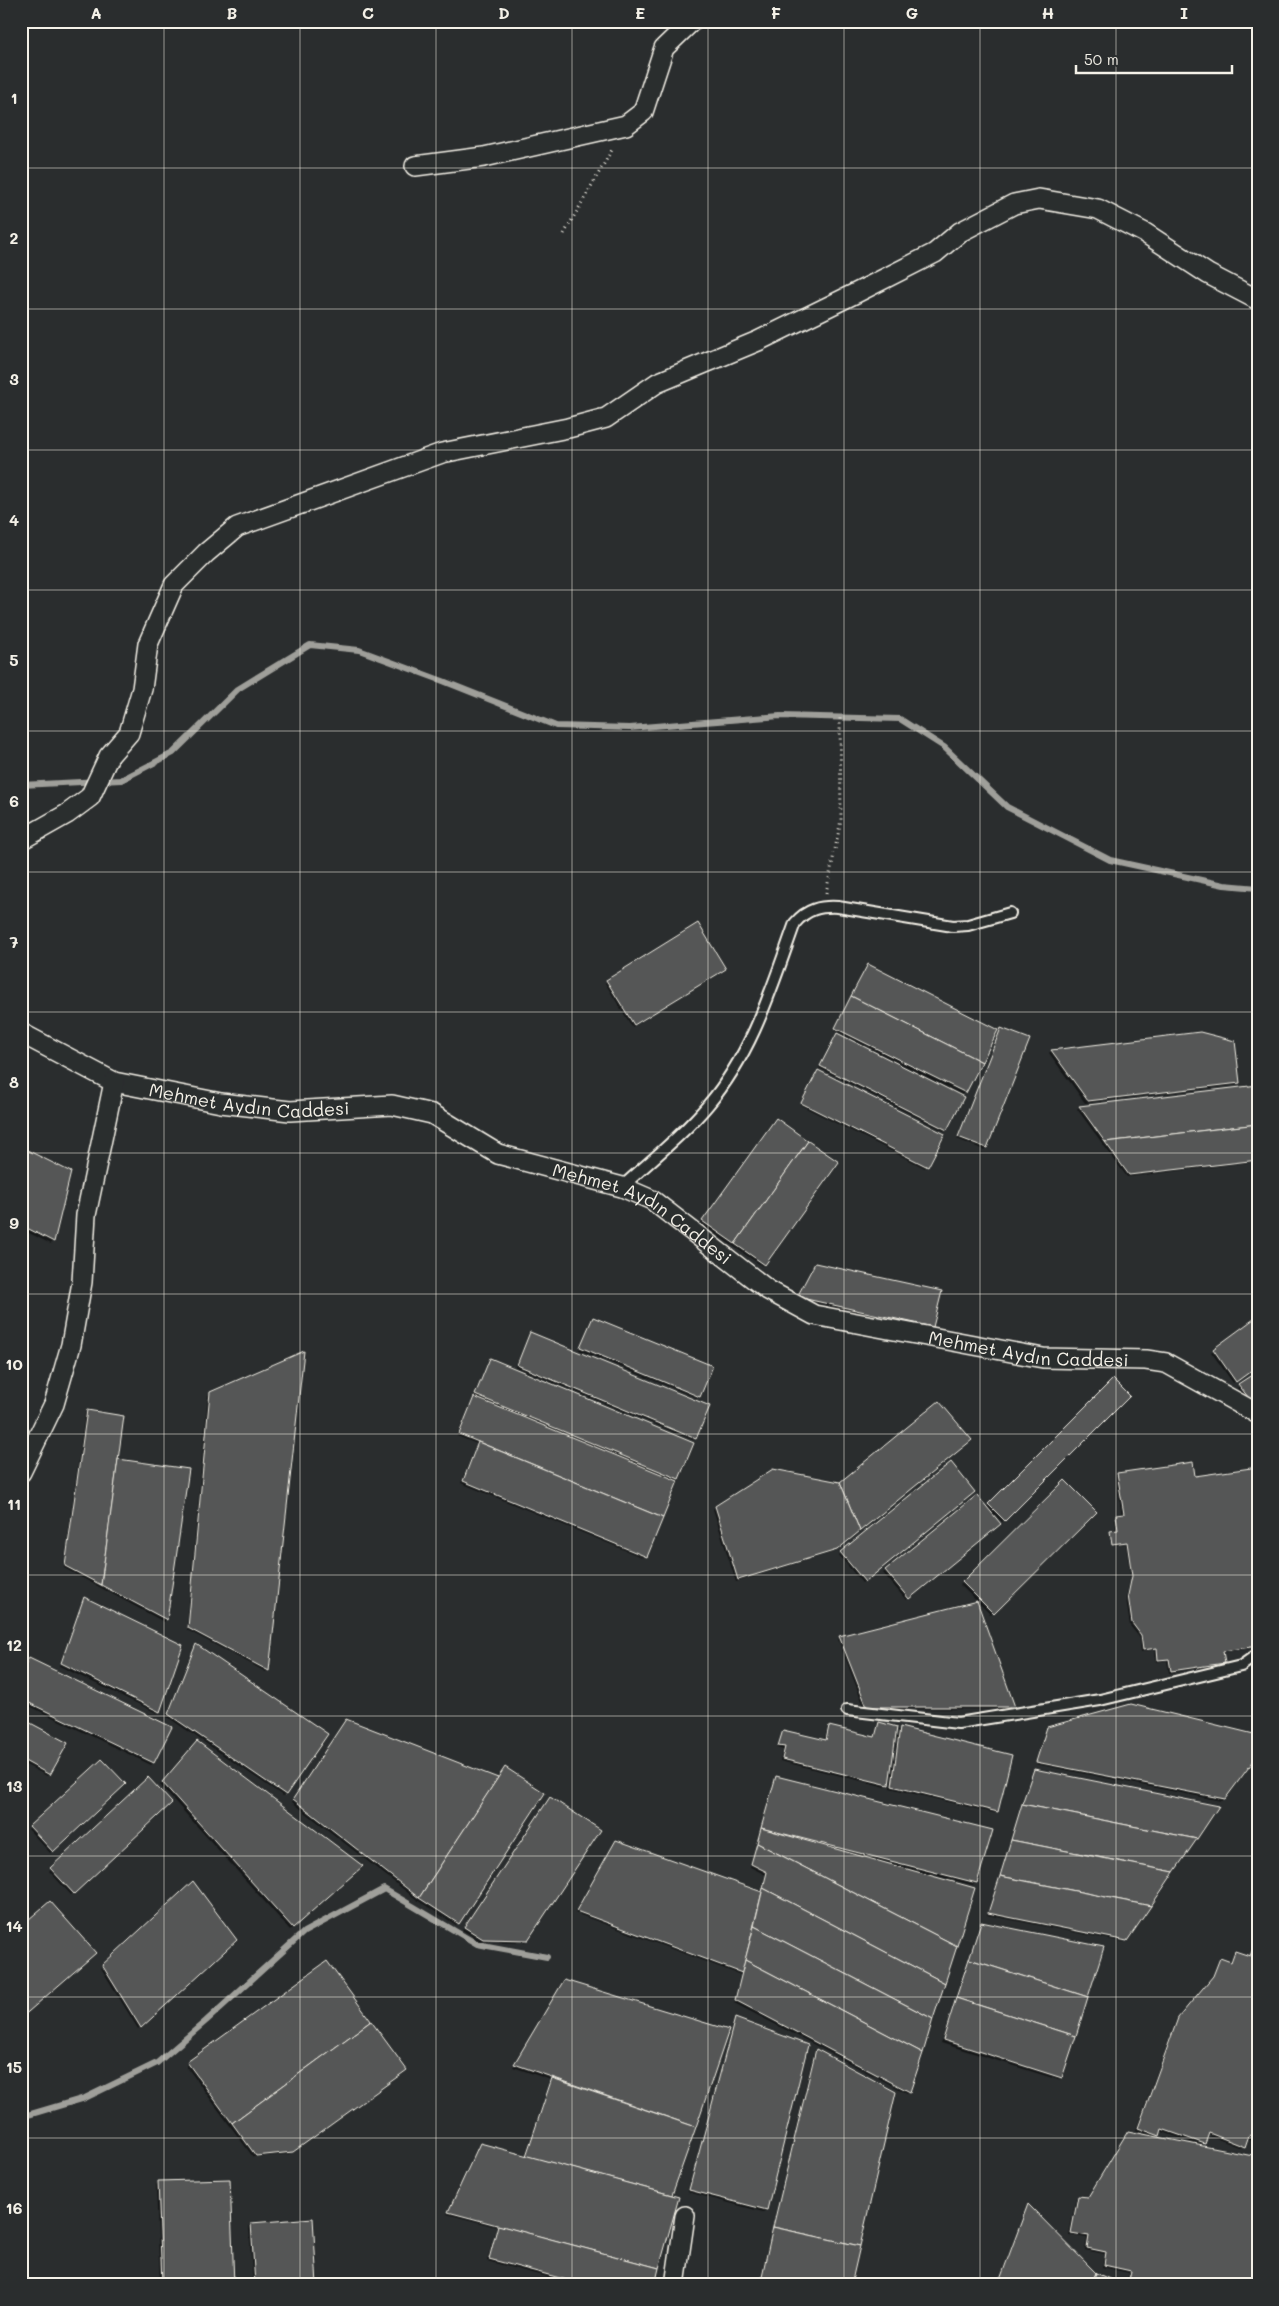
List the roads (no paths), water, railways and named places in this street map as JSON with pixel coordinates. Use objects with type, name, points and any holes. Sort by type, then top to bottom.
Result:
[{"type":"street","points":[[416,166],[484,157],[626,125],[643,112],[664,48],[692,21]]},
{"type":"street","points":[[21,840],[67,814],[90,797],[110,756],[129,733],[142,689],[148,644],[174,585],[237,527],[442,452],[568,428],[606,418],[657,383],[758,341],[856,293],[935,253],[960,232],[1014,204],[1039,199],[1098,209],[1144,233],[1208,274],[1258,300]]},
{"type":"street","name":"Mehmet Aydın Caddesi","points":[[21,1033],[114,1082],[221,1103],[290,1110],[392,1105],[432,1114],[498,1154],[622,1187],[652,1200],[768,1290],[814,1315],[1043,1358],[1146,1360],[1166,1363],[1258,1414]]},
{"type":"street","points":[[21,1472],[54,1404],[70,1345],[82,1282],[86,1215],[114,1082]]},
{"type":"street","points":[[675,2285],[685,2216]]},
{"type":"lane","points":[[622,1187],[683,1133],[708,1105],[732,1073],[752,1039],[766,1006],[795,923],[811,910],[824,906],[953,926],[968,925],[1010,914]]},
{"type":"lane","points":[[847,1710],[958,1723],[1100,1700],[1241,1666],[1258,1654]]},
{"type":"waterway","points":[[21,785],[121,780],[173,753],[238,689],[310,645],[359,650],[556,726],[630,728],[780,716],[900,719],[944,747],[1007,807],[1110,860],[1224,885],[1258,888]]},
{"type":"waterway","points":[[21,2117],[85,2098],[157,2063],[304,1932],[384,1889],[477,1944],[547,1957]]}]
